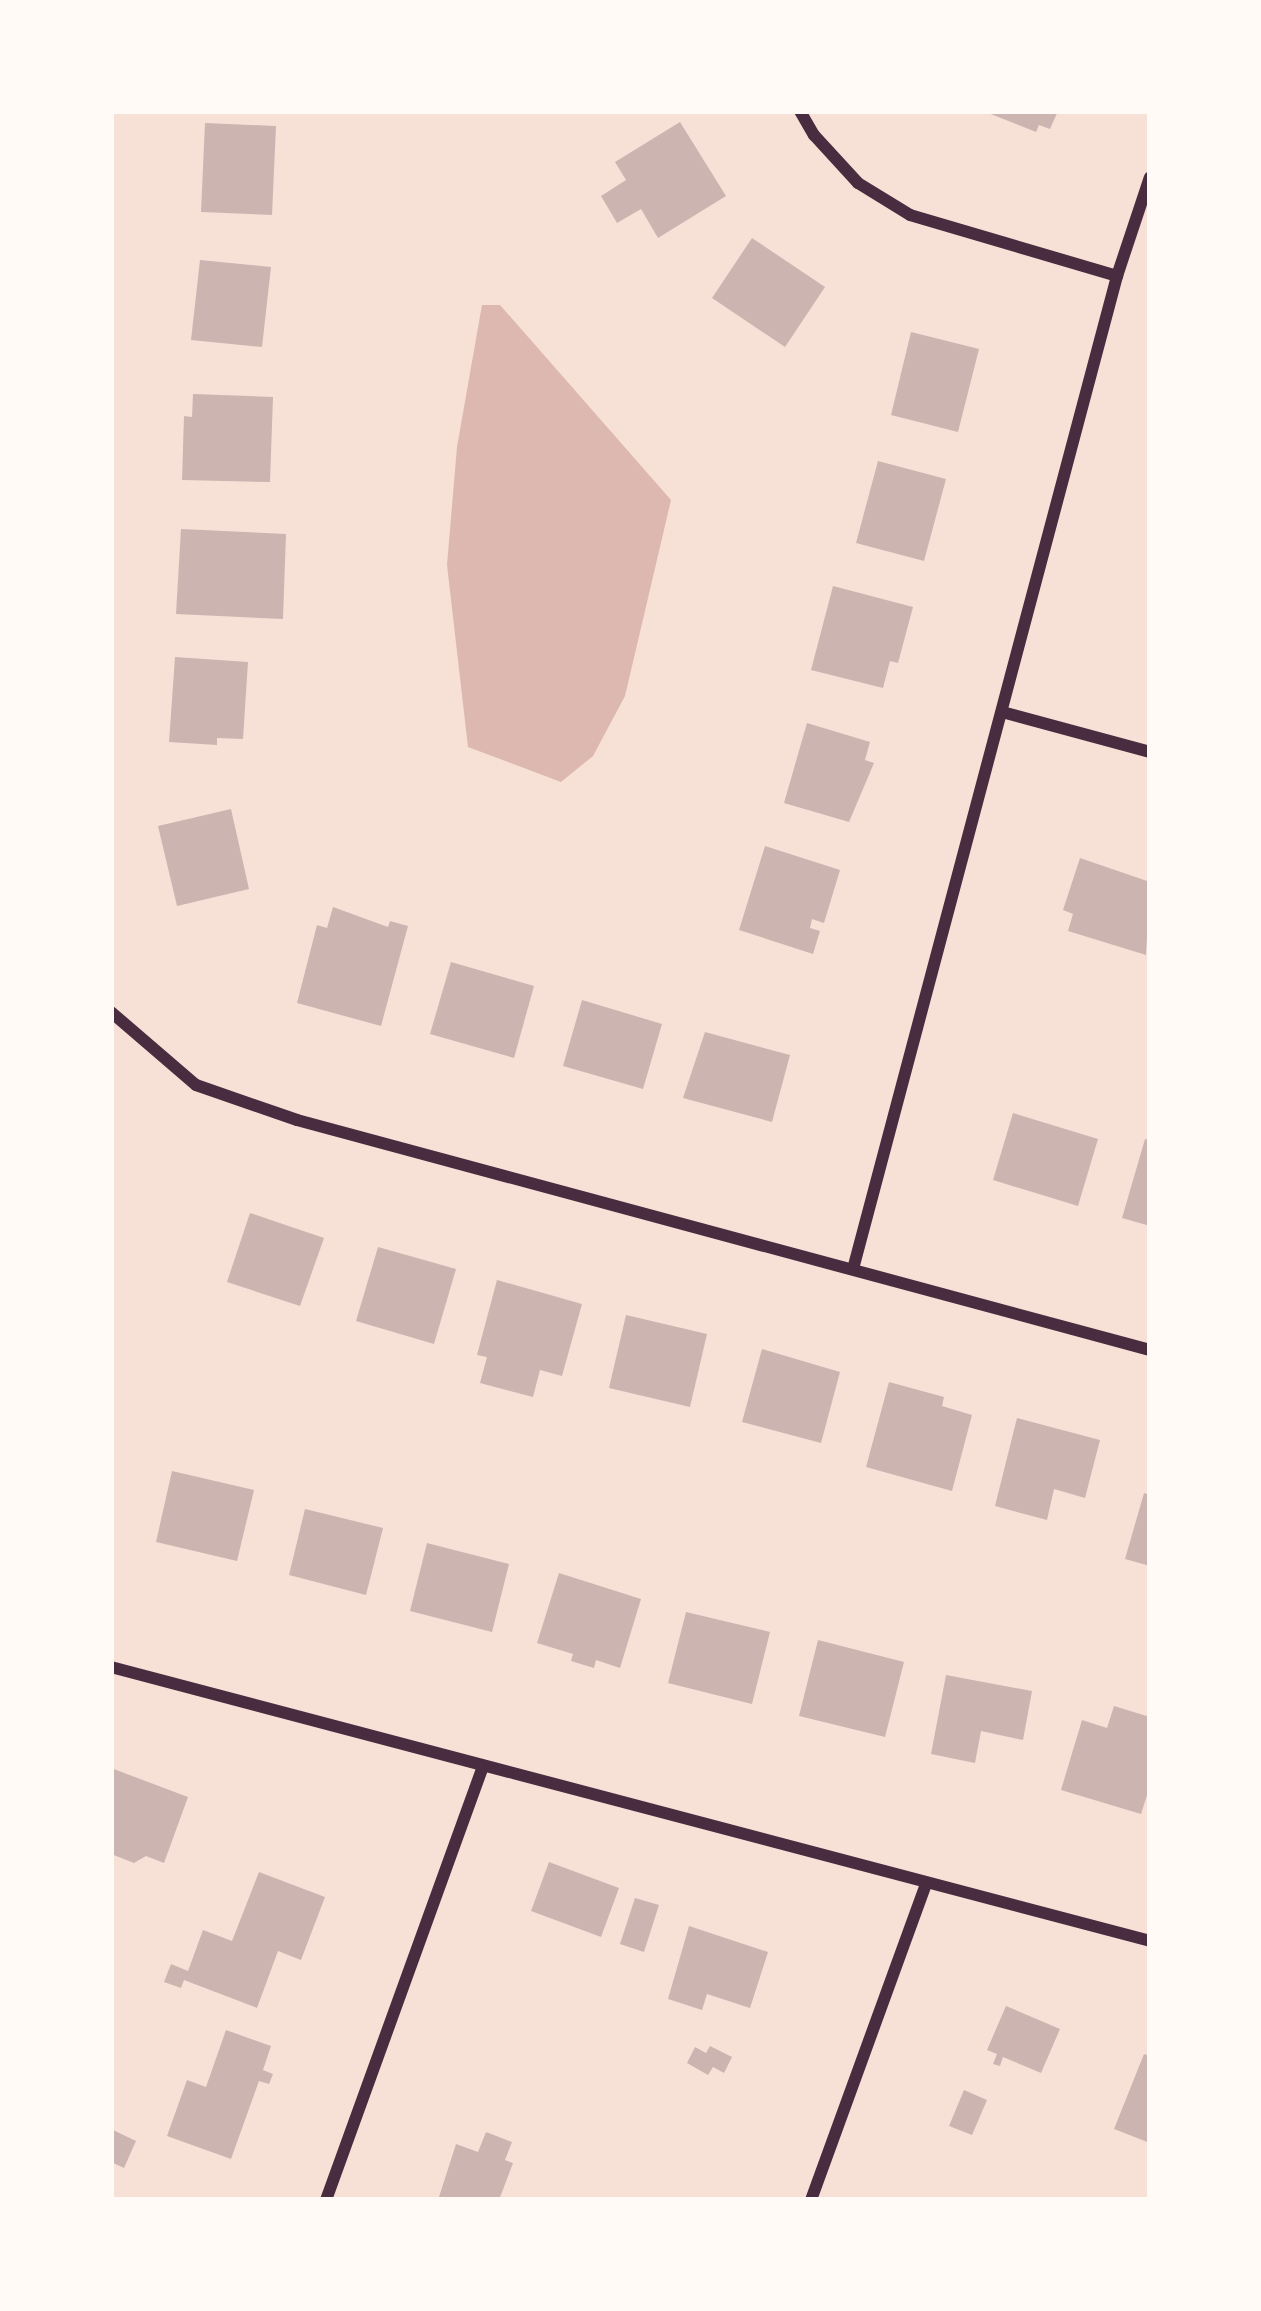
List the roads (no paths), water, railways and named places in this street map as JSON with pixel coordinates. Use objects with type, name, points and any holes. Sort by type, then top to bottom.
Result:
[{"type":"street","points":[[800,111],[858,183],[910,215],[1117,276]]},
{"type":"street","points":[[854,1269],[1117,276],[1150,177]]},
{"type":"street","points":[[1002,712],[1150,752]]},
{"type":"street","points":[[111,1012],[196,1085],[277,1113],[1150,1350]]},
{"type":"street","points":[[111,1667],[1150,1941]]},
{"type":"street","points":[[326,2200],[484,1766]]},
{"type":"street","points":[[811,2200],[926,1884]]}]
